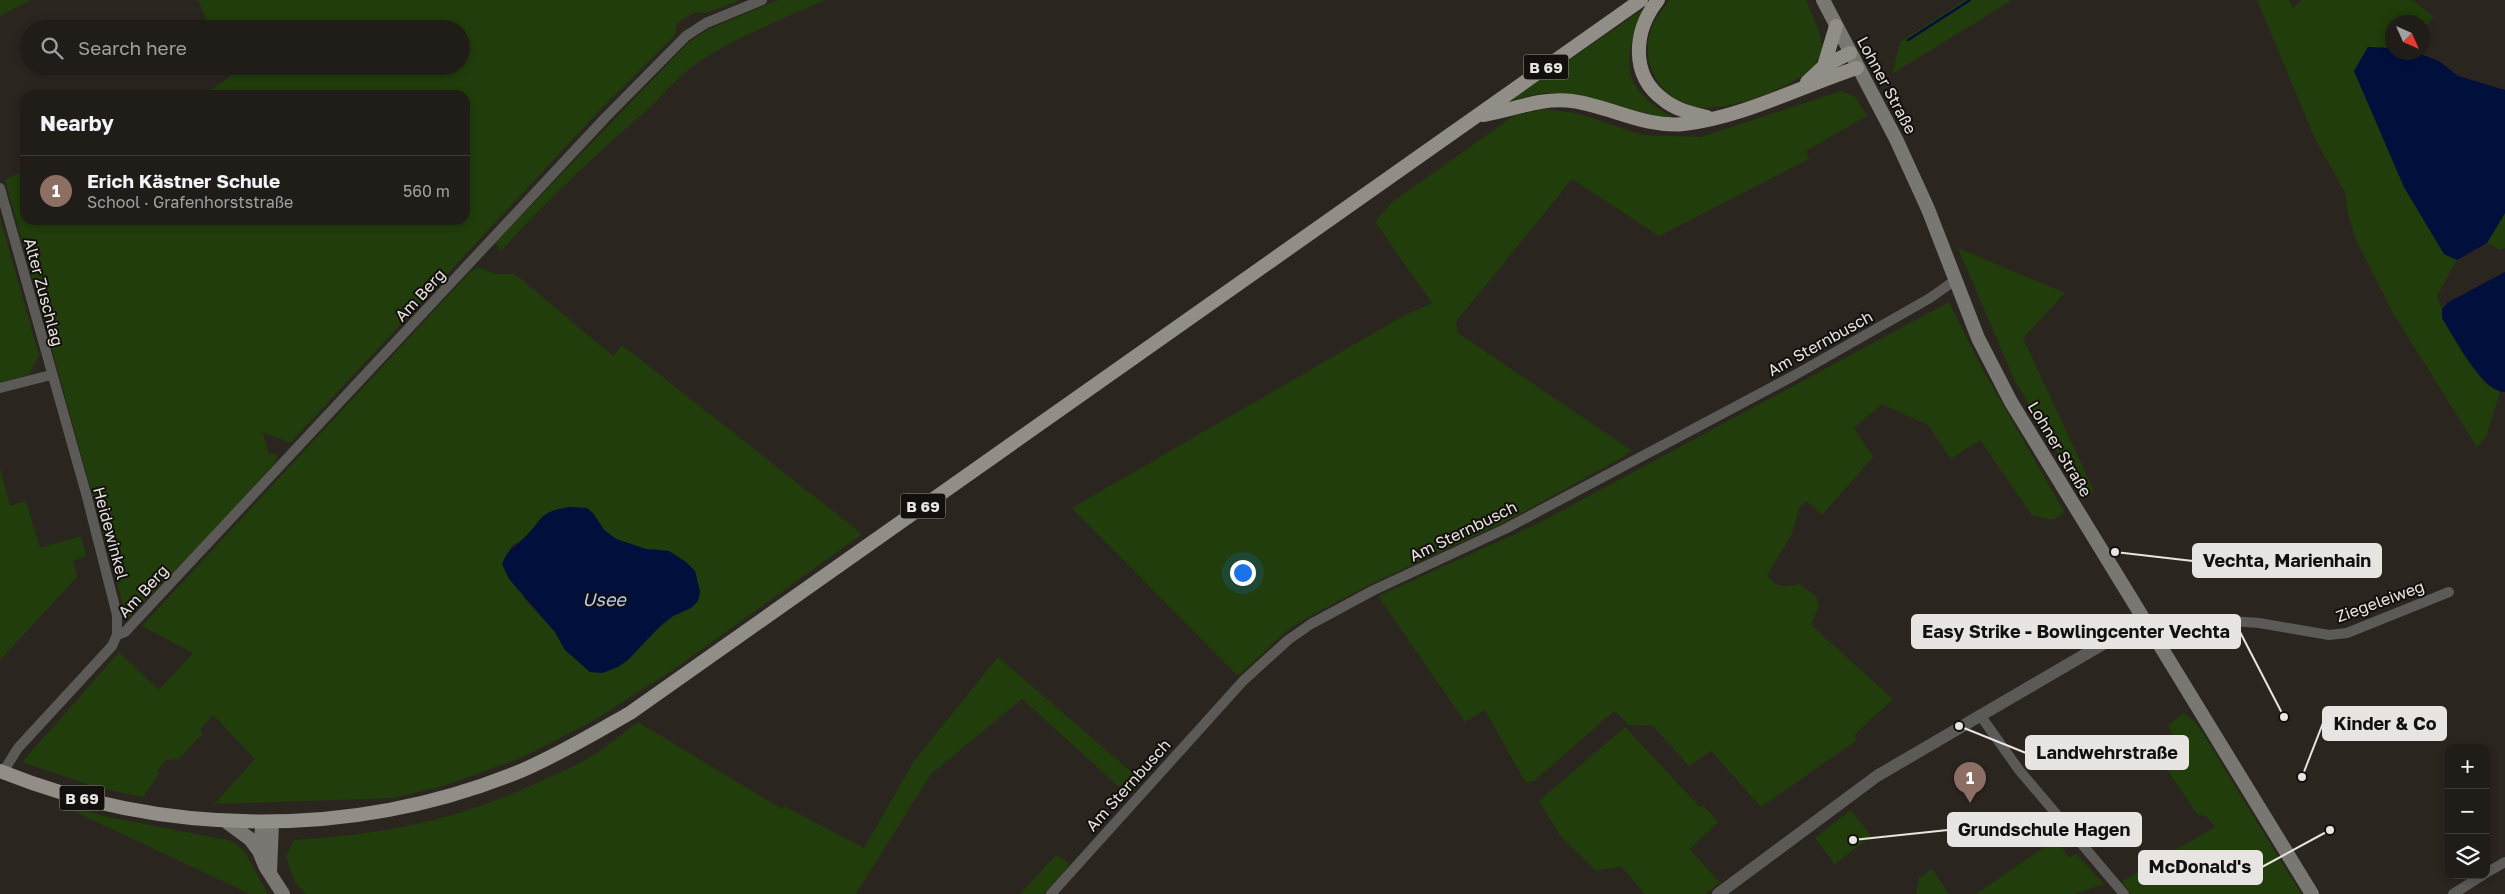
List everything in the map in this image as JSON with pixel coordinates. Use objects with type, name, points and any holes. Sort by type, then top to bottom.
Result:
[{"type":"main road","name":"B 69","points":[[2,772],[49,789],[112,806],[157,814],[227,822],[268,822],[337,818],[408,806],[522,770],[630,713],[1641,0]]},
{"type":"main road","points":[[1658,0],[1647,15],[1640,32],[1638,52],[1644,75],[1655,92],[1663,100],[1681,110],[1710,118]]},
{"type":"main road","name":"Lohner Straße","points":[[1823,0],[1896,139],[1928,209],[1954,281],[1978,338],[2011,402],[2312,894]]},
{"type":"main road","points":[[1824,66],[1836,26]]},
{"type":"main road","points":[[1802,86],[1824,66],[1850,53]]},
{"type":"main road","points":[[1477,116],[1526,103],[1557,100],[1588,104],[1635,119],[1662,124],[1684,124],[1752,106],[1802,86],[1858,68]]},
{"type":"main road","points":[[227,822],[250,839],[284,894]]},
{"type":"main road","points":[[259,851],[268,822]]},
{"type":"main road","points":[[268,822],[270,874]]},
{"type":"street","name":"Am Berg","points":[[117,635],[125,632],[552,174],[686,36],[706,23],[762,0]]},
{"type":"street","name":"Alter Zuschlag","points":[[0,189],[51,375]]},
{"type":"street","name":"Am Sternbusch","points":[[1051,894],[1243,681],[1288,640],[1311,624],[1374,590],[1507,528],[1786,379],[1930,298],[1954,281]]},
{"type":"street","name":"Heidewinkel","points":[[51,375],[87,497],[117,615],[117,635]]},
{"type":"street","points":[[0,388],[51,375]]},
{"type":"street","name":"Ziegeleiweg","points":[[2144,620],[2160,628],[2202,622],[2231,621],[2259,623],[2329,635],[2347,632],[2449,592]]},
{"type":"street","points":[[1718,894],[1877,776],[2144,620]]},
{"type":"street","points":[[2,772],[18,748],[106,654],[117,635]]},
{"type":"street","points":[[1980,715],[2019,770],[2124,894]]},
{"type":"street","points":[[2490,871],[2505,862]]},
{"type":"street","points":[[2453,894],[2477,879]]},
{"type":"green space","points":[[0,0],[31,0],[0,16]]},
{"type":"green space","points":[[198,0],[741,0],[705,13],[695,12],[677,23],[675,35],[599,111],[290,443],[263,432],[269,455],[275,453],[277,457],[274,464],[127,620],[5,180],[20,172],[20,225],[470,225],[470,90],[210,90],[230,77],[229,75],[470,75],[470,20],[206,20]]},
{"type":"green space","points":[[778,0],[825,0],[736,40],[689,69],[572,178],[501,251],[495,243],[689,42],[709,29]]},
{"type":"green space","points":[[1670,0],[1806,0],[1822,43],[1821,53],[1812,68],[1799,78],[1756,98],[1740,103],[1709,108],[1685,104],[1665,91],[1658,81],[1652,71],[1647,48],[1653,26]]},
{"type":"green space","points":[[1965,0],[2012,0],[1892,74],[1900,42]]},
{"type":"green space","points":[[2257,0],[2289,0],[2293,8],[2302,0],[2413,0],[2433,17],[2430,21],[2430,15],[2385,15],[2385,48],[2368,47],[2354,71],[2404,187],[2444,254],[2457,260],[2437,296],[2442,310],[2442,318],[2485,384],[2500,392],[2486,437],[2477,447],[2394,315],[2356,240],[2348,214],[2345,192],[2316,141]]},
{"type":"green space","points":[[1642,10],[1630,51],[1630,72],[1633,82],[1639,91],[1656,107],[1676,119],[1644,113],[1581,96],[1564,94],[1539,94],[1510,101]]},
{"type":"green space","points":[[1841,91],[1854,96],[1867,116],[1806,151],[1809,159],[1659,236],[1572,179],[1456,322],[1458,333],[1631,450],[1625,456],[1503,523],[1371,584],[1310,616],[1286,631],[1238,676],[1072,508],[1405,315],[1432,303],[1375,222],[1391,203],[1515,115],[1546,109],[1580,114],[1642,135],[1701,137]]},
{"type":"green space","points":[[2505,213],[2505,248],[2500,250],[2487,243]]},
{"type":"green space","points":[[0,217],[39,356],[29,375],[0,382]]},
{"type":"green space","points":[[1958,248],[2065,293],[2023,338],[2094,491],[2084,498],[2015,381]]},
{"type":"green space","points":[[478,267],[495,274],[515,274],[613,356],[622,345],[862,534],[677,667],[595,720],[521,758],[443,786],[393,798],[214,804],[255,759],[213,715],[200,730],[203,733],[179,759],[166,760],[157,771],[159,774],[143,797],[99,788],[22,762],[119,652],[159,690],[193,653],[142,626],[469,273]],"holes":[[[593,513],[604,530],[616,539],[646,549],[659,549],[695,571],[700,592],[691,608],[673,616],[645,641],[565,650],[555,632],[524,599],[510,547],[527,536],[542,516]]]},
{"type":"green space","points":[[1949,302],[1980,365],[2065,513],[2052,520],[2032,515],[1980,440],[1951,459],[1928,425],[1882,404],[1854,428],[1873,457],[1822,515],[1807,501],[1799,508],[1792,534],[1767,575],[1781,586],[1799,584],[1816,596],[1819,606],[1811,625],[1893,699],[1854,735],[1857,740],[1761,807],[1711,751],[1689,766],[1653,726],[1629,725],[1617,713],[1613,712],[1534,781],[1528,782],[1524,780],[1485,710],[1465,722],[1378,596],[1537,524]]},
{"type":"green space","points":[[0,468],[10,506],[26,501],[40,548],[81,536],[86,556],[73,561],[77,577],[0,660]]},
{"type":"green space","points":[[998,657],[1142,781],[1128,795],[1022,699],[931,774],[856,894],[306,894],[295,882],[286,857],[294,840],[360,834],[420,823],[450,816],[510,795],[582,762],[638,722],[782,809],[784,806],[864,848],[914,761]]},
{"type":"green space","points":[[2184,713],[2197,724],[2301,894],[2131,894],[2122,881],[2215,827],[2207,817],[2197,814],[2163,764],[2175,742],[2168,725]]},
{"type":"green space","points":[[1625,727],[1700,807],[1703,805],[1718,822],[1690,849],[1720,883],[1705,894],[1645,894],[1621,866],[1596,871],[1561,837],[1539,801]]},
{"type":"green space","points":[[54,802],[104,816],[232,841],[244,851],[268,894],[250,894]]},
{"type":"green space","points":[[1851,810],[1871,836],[1835,864],[1815,838]]},
{"type":"green space","points":[[2055,840],[2070,858],[2076,854],[2104,884],[2074,894],[1976,894]]},
{"type":"green space","points":[[1056,855],[1068,862],[1068,867],[1044,894],[1020,894]]},
{"type":"green space","points":[[1932,869],[1949,894],[1916,894],[1919,878]]},
{"type":"water","points":[[2368,47],[2385,48],[2385,60],[2430,60],[2430,58],[2439,61],[2458,76],[2505,90],[2505,213],[2487,243],[2457,260],[2444,254],[2404,187],[2354,71]]},
{"type":"water","points":[[2505,272],[2505,392],[2496,390],[2478,374],[2442,318],[2442,310],[2447,303]]},
{"type":"water","name":"Usee","points":[[569,507],[587,508],[593,513],[604,530],[616,539],[646,549],[669,551],[686,562],[695,571],[700,592],[698,601],[691,608],[673,616],[660,626],[628,660],[618,667],[602,673],[590,672],[565,650],[555,632],[509,579],[502,564],[510,550],[543,517],[552,511]]},
{"type":"waterway","points":[[1908,40],[1970,0]]},
{"type":"place","name":"Vechta, Marienhain","points":[[2115,552]]},
{"type":"place","name":"Easy Strike - Bowlingcenter Vechta","points":[[2284,717]]},
{"type":"place","name":"Landwehrstraße","points":[[1959,726]]},
{"type":"place","name":"Kinder & Co","points":[[2302,777]]},
{"type":"place","name":"Erich Kästner Schule","points":[[1970,803]]},
{"type":"place","name":"McDonald's","points":[[2330,830]]},
{"type":"place","name":"Grundschule Hagen","points":[[1853,840]]}]
